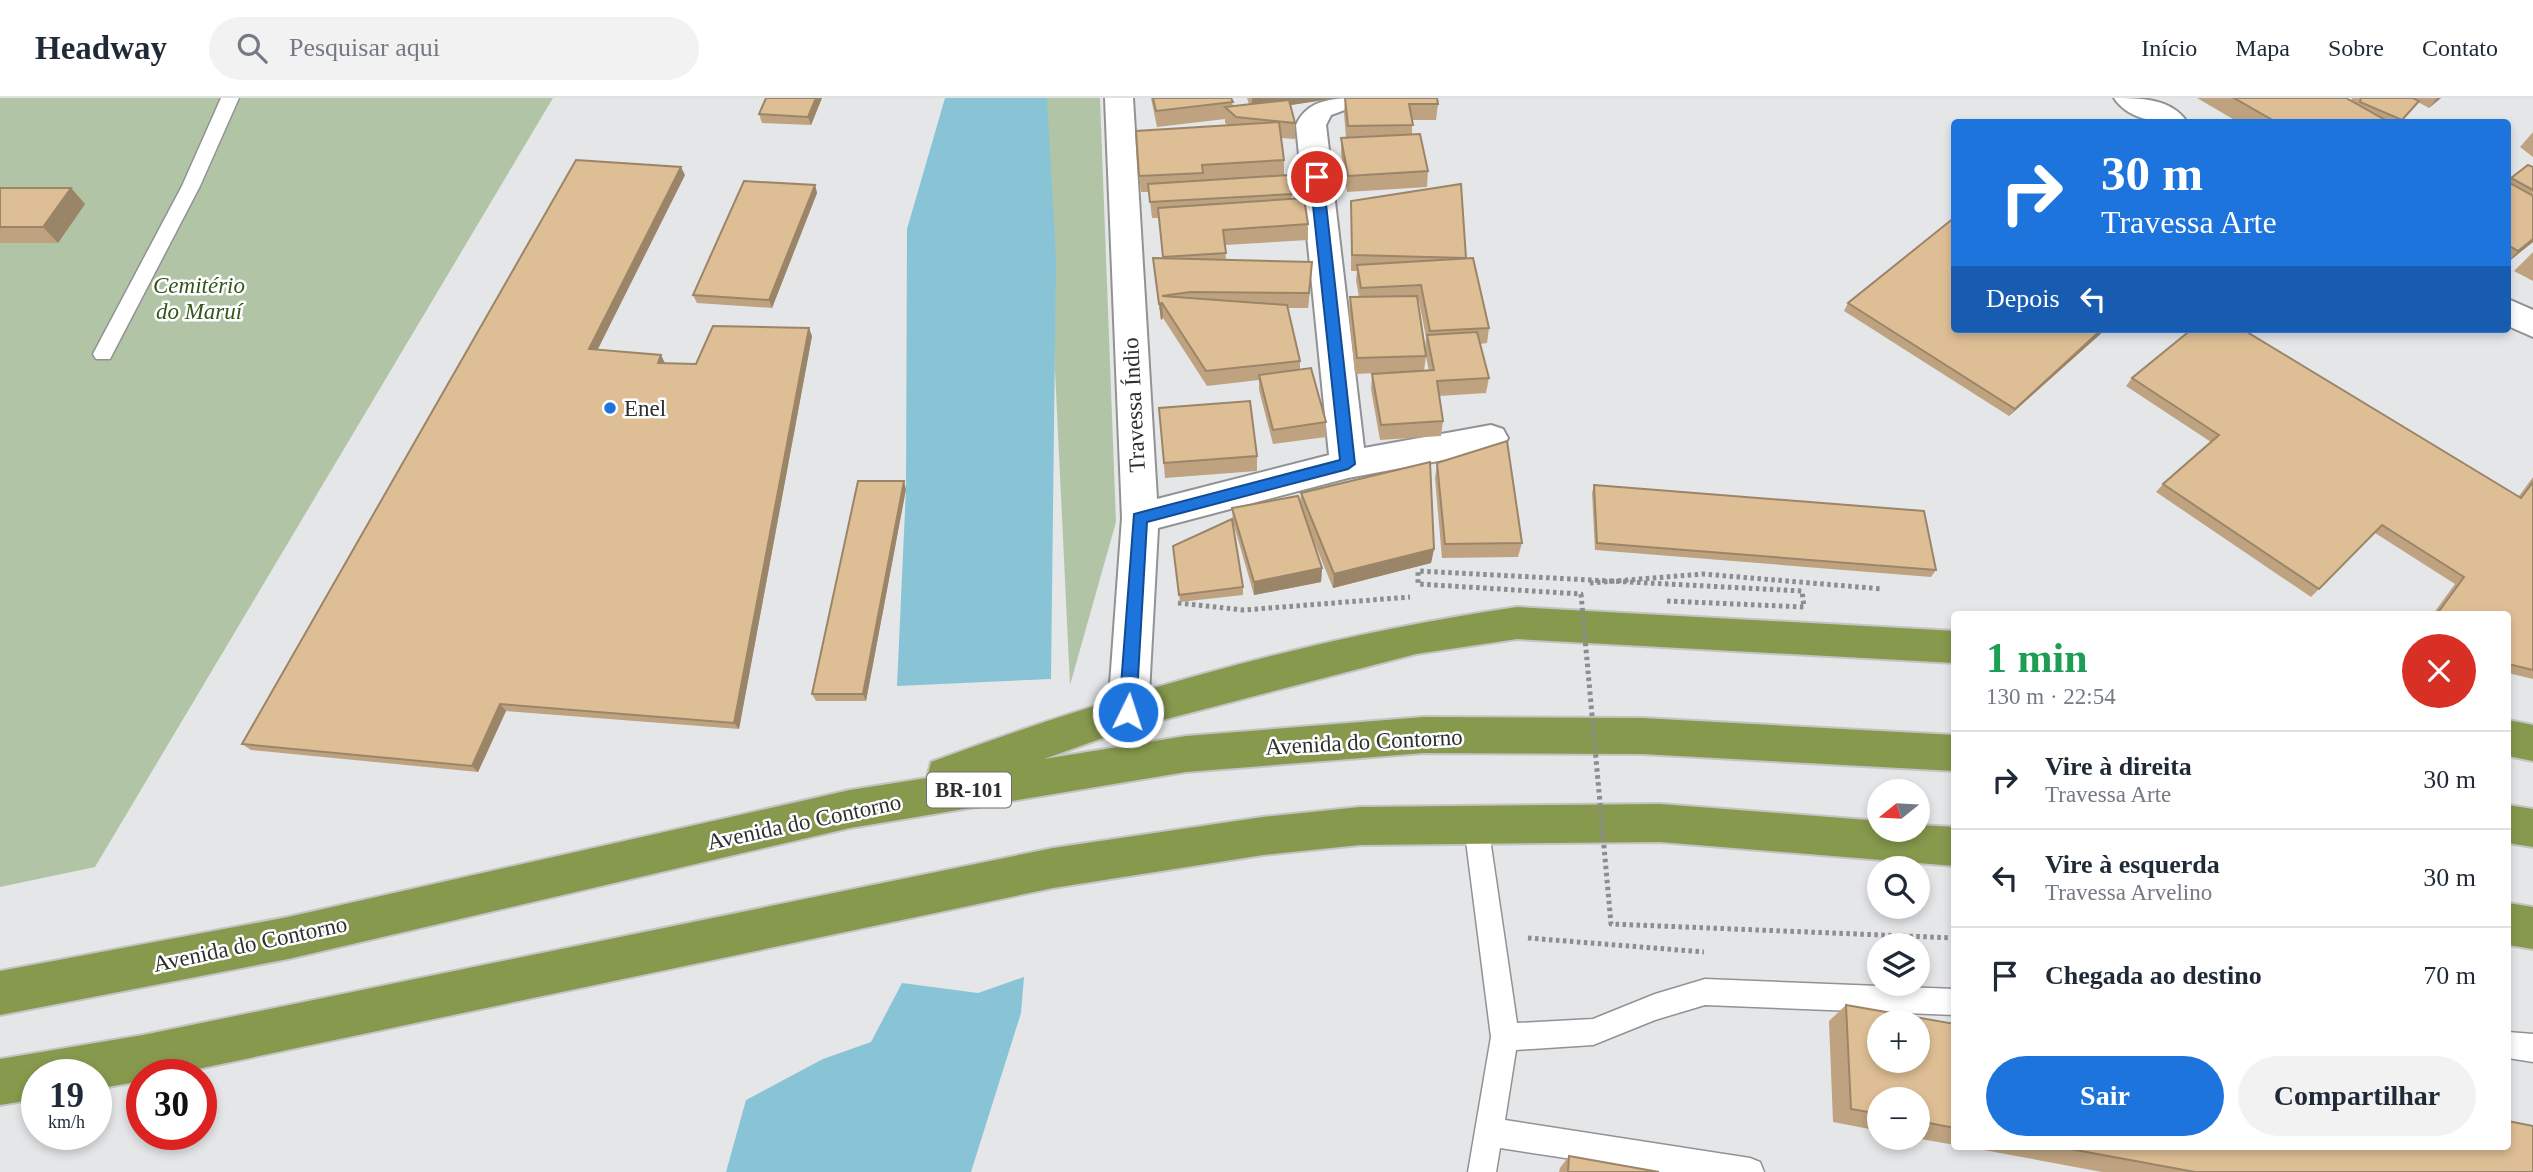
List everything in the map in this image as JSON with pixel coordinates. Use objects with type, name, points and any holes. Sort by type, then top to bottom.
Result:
[{"type":"highway","points":[[850,809],[1128,712],[1416,638],[1517,623],[1951,647]]},
{"type":"highway","name":"Avenida do Contorno","points":[[0,993],[288,938],[850,809],[1186,754],[1424,735],[1642,736],[1951,753]]},
{"type":"highway","points":[[2511,739],[2533,743]]},
{"type":"highway","points":[[112,1063],[1053,868],[1264,836],[1360,826],[1660,823],[1951,848]]},
{"type":"highway","points":[[2511,824],[2533,828]]},
{"type":"highway","points":[[2511,924],[2533,928]]},
{"type":"highway","points":[[0,1082],[21,1079]]},
{"type":"street","name":"Travessa Índio","points":[[1119,98],[1140,518],[1128,712]]},
{"type":"street","points":[[1348,464],[1311,125],[1313,115],[1322,107],[1352,98]]},
{"type":"street","points":[[2128,98],[2166,119]]},
{"type":"street","points":[[2511,313],[2533,325]]},
{"type":"street","points":[[1140,518],[1348,464],[1491,438]]},
{"type":"lane","points":[[103,354],[191,187],[230,98]]},
{"type":"lane","points":[[1476,825],[1505,1037],[1482,1172]]},
{"type":"lane","points":[[1505,1037],[1593,1032],[1655,1007],[1706,992],[1951,1002]]},
{"type":"lane","points":[[2511,1045],[2533,1048]]},
{"type":"lane","points":[[1489,1132],[1750,1172]]},
{"type":"path","points":[[1667,601],[1804,607],[1802,591],[1418,571],[1418,584],[1581,594],[1611,924],[1951,938]]},
{"type":"path","points":[[1492,936],[1715,952]]},
{"type":"green space","name":"Cemitério do Maruí","points":[[0,98],[553,98],[95,867],[0,887]]},
{"type":"green space","points":[[1042,98],[1100,98],[1116,522],[1070,685]]},
{"type":"water","points":[[945,98],[1047,98],[1056,258],[1051,679],[897,686],[906,489],[907,229]]},
{"type":"water","points":[[1024,977],[1021,1013],[971,1172],[726,1172],[746,1100],[823,1059],[871,1042],[902,983],[978,993]]},
{"type":"building","points":[[766,98],[816,98],[808,117],[759,114]]},
{"type":"building","points":[[1153,98],[1231,98],[1233,102],[1156,111]]},
{"type":"building","points":[[1345,98],[1437,98],[1438,104],[1409,104],[1413,125],[1348,126]]},
{"type":"building","points":[[2234,98],[2346,98],[2383,119],[2271,119]]},
{"type":"building","points":[[2361,98],[2413,98],[2419,101],[2403,119],[2360,102]]},
{"type":"building","points":[[1289,100],[1295,123],[1236,117],[1225,107]]},
{"type":"building","points":[[1279,122],[1284,160],[1202,165],[1203,173],[1139,176],[1136,131]]},
{"type":"building","points":[[1420,134],[1428,171],[1348,176],[1341,138]]},
{"type":"building","points":[[576,160],[681,167],[589,349],[661,355],[658,363],[696,364],[713,326],[809,328],[734,723],[500,704],[472,766],[242,744]]},
{"type":"building","points":[[2528,165],[2533,167],[2533,190],[2511,178]]},
{"type":"building","points":[[1289,175],[1292,194],[1150,202],[1148,184]]},
{"type":"building","points":[[744,181],[815,185],[769,300],[693,295]]},
{"type":"building","points":[[1461,184],[1466,258],[1352,255],[1351,201]]},
{"type":"building","points":[[2511,184],[2533,196],[2533,239],[2518,251],[2511,247]]},
{"type":"building","points":[[0,188],[71,188],[43,227],[0,227]]},
{"type":"building","points":[[1304,198],[1308,224],[1223,230],[1226,253],[1163,257],[1158,208]]},
{"type":"building","points":[[1951,220],[1951,333],[2098,333],[2015,409],[1848,303]]},
{"type":"building","points":[[1153,258],[1312,262],[1309,293],[1190,292],[1162,296],[1287,305],[1300,361],[1206,371],[1162,303],[1159,304]]},
{"type":"building","points":[[1473,258],[1489,328],[1430,331],[1421,285],[1361,288],[1357,265]]},
{"type":"building","points":[[1417,296],[1426,356],[1357,358],[1350,297]]},
{"type":"building","points":[[1477,332],[1489,378],[1437,381],[1443,421],[1381,425],[1372,374],[1434,370],[1427,335]]},
{"type":"building","points":[[2187,333],[2249,333],[2521,498],[2533,482],[2533,670],[2511,665],[2511,611],[2439,611],[2464,577],[2382,525],[2319,589],[2163,484],[2219,435],[2132,378]]},
{"type":"building","points":[[1311,368],[1326,422],[1273,430],[1259,375]]},
{"type":"building","points":[[1250,401],[1257,456],[1164,463],[1159,408]]},
{"type":"building","points":[[1507,441],[1522,543],[1445,544],[1437,463]]},
{"type":"building","points":[[1430,462],[1434,549],[1334,574],[1301,493]]},
{"type":"building","points":[[858,481],[904,481],[863,694],[812,694]]},
{"type":"building","points":[[1594,485],[1924,511],[1936,570],[1597,543]]},
{"type":"building","points":[[1298,496],[1322,568],[1254,582],[1232,508]]},
{"type":"building","points":[[1232,519],[1243,587],[1179,595],[1173,546]]},
{"type":"building","points":[[1846,1005],[1875,1010],[1867,1010],[1867,1073],[1930,1073],[1930,1020],[1951,1023],[1951,1127],[1930,1123],[1930,1087],[1867,1087],[1867,1112],[1851,1109]]},
{"type":"building","points":[[2511,1122],[2533,1126],[2533,1172],[2195,1172],[2076,1150],[2511,1150]]},
{"type":"building","points":[[1569,1156],[1659,1172],[1568,1172]]},
{"type":"place","name":"Enel","points":[[610,408]]},
{"type":"route","points":[[1128,712],[1140,518],[1348,464],[1317,177]]}]
